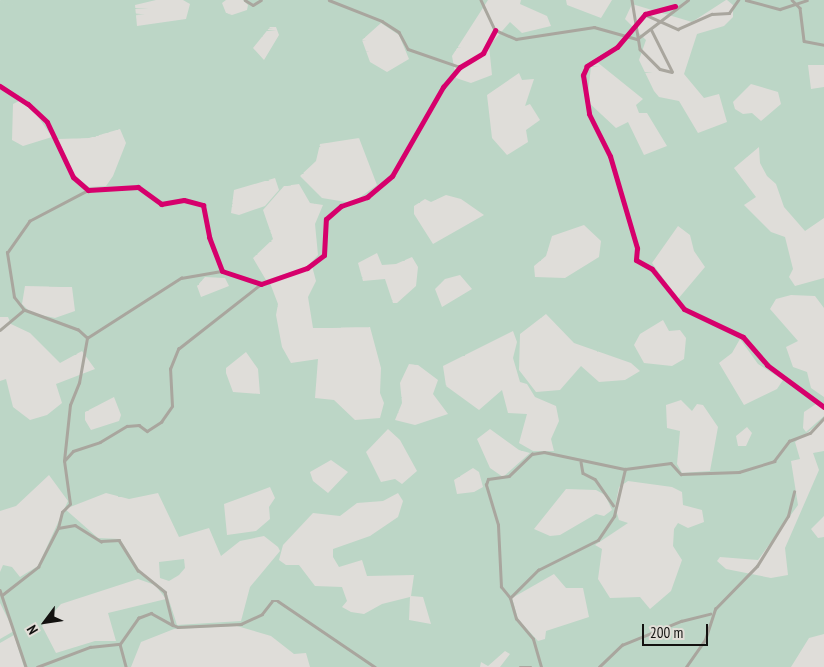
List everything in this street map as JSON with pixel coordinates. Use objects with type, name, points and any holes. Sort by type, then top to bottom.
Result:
[{"type":"street","points":[[245,0],[252,5],[261,0]]},
{"type":"street","points":[[329,0],[382,21],[399,32],[408,49],[460,66]]},
{"type":"street","points":[[481,0],[495,30],[516,39],[594,27],[637,39],[651,30],[675,6]]},
{"type":"street","points":[[632,0],[637,39],[646,60],[660,70],[672,72],[651,30]]},
{"type":"street","points":[[688,0],[675,6],[645,14],[618,47],[587,66],[582,89],[591,122],[602,134],[610,156],[637,248],[636,260],[652,269],[684,309],[743,337],[767,365],[824,407]]},
{"type":"street","points":[[645,14],[658,22],[678,29],[690,26],[712,14],[729,13],[738,0]]},
{"type":"street","points":[[746,0],[771,8],[796,6],[806,0]]},
{"type":"street","points":[[792,0],[800,8],[804,41],[824,45]]},
{"type":"street","points":[[64,461],[81,445],[100,442],[127,426],[139,425],[147,431],[161,422],[172,406],[170,369],[178,349],[261,284],[307,268],[324,255],[326,219],[341,206],[367,197],[392,176],[420,123],[460,66],[483,53],[495,30]]},
{"type":"street","points":[[0,86],[28,104],[47,122],[73,176],[88,190]]},
{"type":"street","points":[[87,338],[78,330],[24,310],[14,297],[8,251],[29,221],[88,190],[138,187],[161,204],[184,200],[204,206],[209,237],[222,271]]},
{"type":"street","points":[[2,595],[38,567],[58,528],[62,512],[70,504],[64,461],[68,413],[79,383],[87,338],[181,278],[222,271],[261,284]]},
{"type":"street","points":[[0,330],[24,310]]},
{"type":"street","points":[[541,667],[533,638],[516,619],[510,598],[500,583],[498,525],[486,485],[488,479],[509,476],[538,453],[625,469],[671,463],[681,474],[739,472],[774,461],[789,440],[810,433],[824,418]]},
{"type":"street","points":[[581,462],[583,472],[595,480],[613,505]]},
{"type":"street","points":[[510,598],[538,570],[598,540],[614,516],[613,505],[625,469]]},
{"type":"street","points":[[686,667],[705,640],[712,614],[750,576],[788,516],[794,492]]},
{"type":"street","points":[[58,528],[78,526],[101,542],[119,540],[138,570],[165,592],[173,624]]},
{"type":"street","points":[[0,590],[26,667]]},
{"type":"street","points":[[39,666],[90,647],[120,644],[140,616],[157,613],[173,624],[191,629],[241,624],[262,614],[272,601],[278,601],[375,667]]},
{"type":"street","points":[[599,667],[622,645],[680,621],[712,614]]},
{"type":"street","points":[[120,644],[126,667]]},
{"type":"street","points":[[520,667],[532,667]]},
{"type":"green space","points":[[0,0],[156,0],[135,5],[137,26],[186,19],[190,4],[183,0],[226,0],[222,3],[226,13],[232,15],[247,10],[248,5],[243,0],[488,0],[452,56],[456,78],[471,83],[492,75],[489,46],[510,22],[522,33],[551,26],[547,16],[520,4],[521,0],[566,0],[567,5],[601,18],[612,0],[726,0],[692,22],[632,4],[625,19],[646,40],[639,60],[654,91],[659,97],[679,101],[698,133],[727,122],[719,94],[704,98],[684,74],[697,34],[724,26],[733,17],[733,5],[727,0],[824,0],[824,65],[808,65],[811,89],[824,87],[824,218],[805,231],[784,207],[776,184],[767,176],[760,163],[759,147],[734,168],[756,197],[744,205],[771,232],[785,237],[793,269],[789,277],[795,286],[824,278],[824,308],[815,296],[791,295],[776,299],[770,309],[798,341],[786,347],[793,367],[807,372],[811,388],[824,397],[824,408],[816,404],[804,412],[803,428],[806,432],[824,416],[824,420],[795,442],[800,459],[791,461],[798,505],[758,560],[720,557],[717,561],[726,569],[771,578],[788,575],[785,548],[819,470],[813,453],[824,451],[824,516],[811,529],[818,538],[824,537],[824,634],[809,638],[791,667],[500,667],[510,654],[505,651],[488,666],[481,662],[480,667],[310,667],[306,653],[294,654],[271,636],[237,626],[174,629],[141,642],[131,667],[24,667],[14,635],[0,643],[0,639],[14,631],[0,603],[0,572],[3,565],[12,567],[20,577],[38,566],[68,501],[49,475],[16,506],[0,511],[0,381],[6,379],[13,407],[30,420],[47,415],[62,403],[56,384],[95,369],[82,351],[60,363],[30,333],[11,324],[8,317],[0,317]],"holes":[[[381,23],[399,35],[409,59],[387,72],[370,62],[362,40]],[[270,27],[276,27],[279,35],[264,60],[253,48]],[[597,62],[643,99],[636,105],[639,113],[647,113],[667,146],[644,155],[628,122],[616,128],[587,101],[591,67]],[[519,73],[522,80],[534,79],[525,106],[530,104],[540,120],[526,130],[528,142],[507,155],[492,138],[487,95]],[[751,84],[778,92],[781,104],[761,121],[752,113],[743,114],[735,109],[733,102]],[[19,101],[34,111],[52,137],[23,146],[12,140],[13,104]],[[120,129],[126,143],[113,176],[106,186],[89,187],[75,176],[58,139],[89,138]],[[359,138],[377,185],[352,203],[322,198],[300,176],[316,161],[320,144]],[[275,178],[279,190],[265,206],[239,215],[231,213],[234,190]],[[299,184],[310,203],[323,205],[315,224],[318,255],[307,267],[266,280],[253,258],[273,239],[263,210],[284,186]],[[446,195],[461,199],[484,215],[433,244],[414,214],[414,206],[425,199],[431,202]],[[584,225],[601,241],[599,257],[565,278],[535,277],[534,266],[546,256],[552,236]],[[678,226],[690,235],[694,251],[705,267],[678,299],[652,263]],[[377,253],[382,265],[396,264],[412,257],[418,267],[416,286],[397,303],[393,303],[385,279],[363,281],[358,263]],[[312,266],[316,281],[308,297],[313,328],[370,327],[381,368],[380,393],[384,403],[380,418],[355,420],[334,400],[315,398],[318,359],[291,363],[282,347],[276,315],[278,304],[270,283]],[[460,275],[472,289],[442,307],[435,289],[445,279]],[[205,277],[225,278],[229,286],[201,297],[197,286]],[[25,286],[72,287],[75,311],[55,318],[31,313],[22,304]],[[546,314],[574,343],[631,363],[640,371],[625,380],[599,382],[581,366],[560,390],[536,392],[519,370],[520,334]],[[663,320],[669,331],[680,330],[686,338],[684,359],[672,366],[644,363],[634,345],[640,334]],[[513,331],[517,342],[513,358],[520,382],[527,384],[535,397],[556,406],[559,421],[551,439],[554,451],[533,451],[519,443],[527,414],[508,413],[502,390],[479,410],[446,386],[443,366]],[[740,339],[758,364],[783,380],[777,389],[744,405],[719,363],[732,353]],[[246,352],[258,369],[260,394],[233,392],[226,373],[226,368]],[[409,364],[418,365],[438,380],[433,394],[448,414],[415,425],[395,420],[402,403],[400,383]],[[114,397],[121,415],[119,421],[91,430],[85,420],[85,412]],[[681,400],[692,411],[697,404],[703,405],[718,427],[710,471],[682,473],[677,464],[680,431],[667,428],[666,405]],[[747,427],[752,433],[746,446],[738,446],[736,436]],[[388,429],[400,440],[417,471],[402,484],[395,479],[381,482],[366,452]],[[490,429],[519,450],[530,453],[503,477],[490,468],[477,439]],[[331,460],[348,472],[328,493],[313,481],[310,472]],[[473,468],[479,472],[483,487],[474,492],[457,494],[454,480]],[[628,481],[672,487],[682,492],[683,505],[702,510],[704,522],[688,528],[678,523],[674,529],[673,546],[682,560],[671,591],[650,609],[640,597],[610,598],[598,579],[602,549],[595,545],[628,523],[619,520],[615,507],[619,487]],[[270,487],[275,498],[269,507],[270,519],[256,531],[227,535],[224,504]],[[566,489],[596,490],[605,495],[612,510],[604,516],[596,514],[560,535],[550,536],[534,529]],[[106,493],[129,499],[158,493],[179,537],[209,528],[221,556],[240,541],[264,536],[278,547],[280,551],[250,587],[241,621],[177,625],[166,591],[140,571],[120,539],[98,538],[65,509]],[[398,493],[403,501],[398,517],[370,536],[333,549],[333,557],[339,567],[362,560],[367,576],[414,575],[411,596],[423,597],[431,624],[409,620],[410,597],[382,604],[364,614],[351,612],[342,607],[347,601],[342,587],[315,586],[299,565],[286,565],[279,560],[283,545],[313,513],[340,516],[357,503],[383,501]],[[554,574],[566,588],[583,588],[589,617],[546,631],[545,639],[538,641],[518,619],[512,598]],[[138,579],[155,585],[166,599],[108,613],[116,641],[95,641],[56,653],[42,626],[61,604]]]},
{"type":"green space","points":[[184,559],[185,568],[179,575],[169,581],[160,578],[159,562]]},
{"type":"cycle path","points":[[675,6],[645,14],[617,47],[587,66],[583,75],[589,114],[610,156],[637,248],[636,260],[652,269],[684,309],[743,337],[767,365],[824,407]]},
{"type":"cycle path","points":[[0,86],[28,104],[47,122],[73,177],[88,190],[138,187],[161,204],[184,200],[203,205],[209,237],[222,271],[261,284],[307,268],[324,255],[326,219],[341,206],[367,197],[392,176],[443,87],[460,67],[483,53],[495,30]]}]
